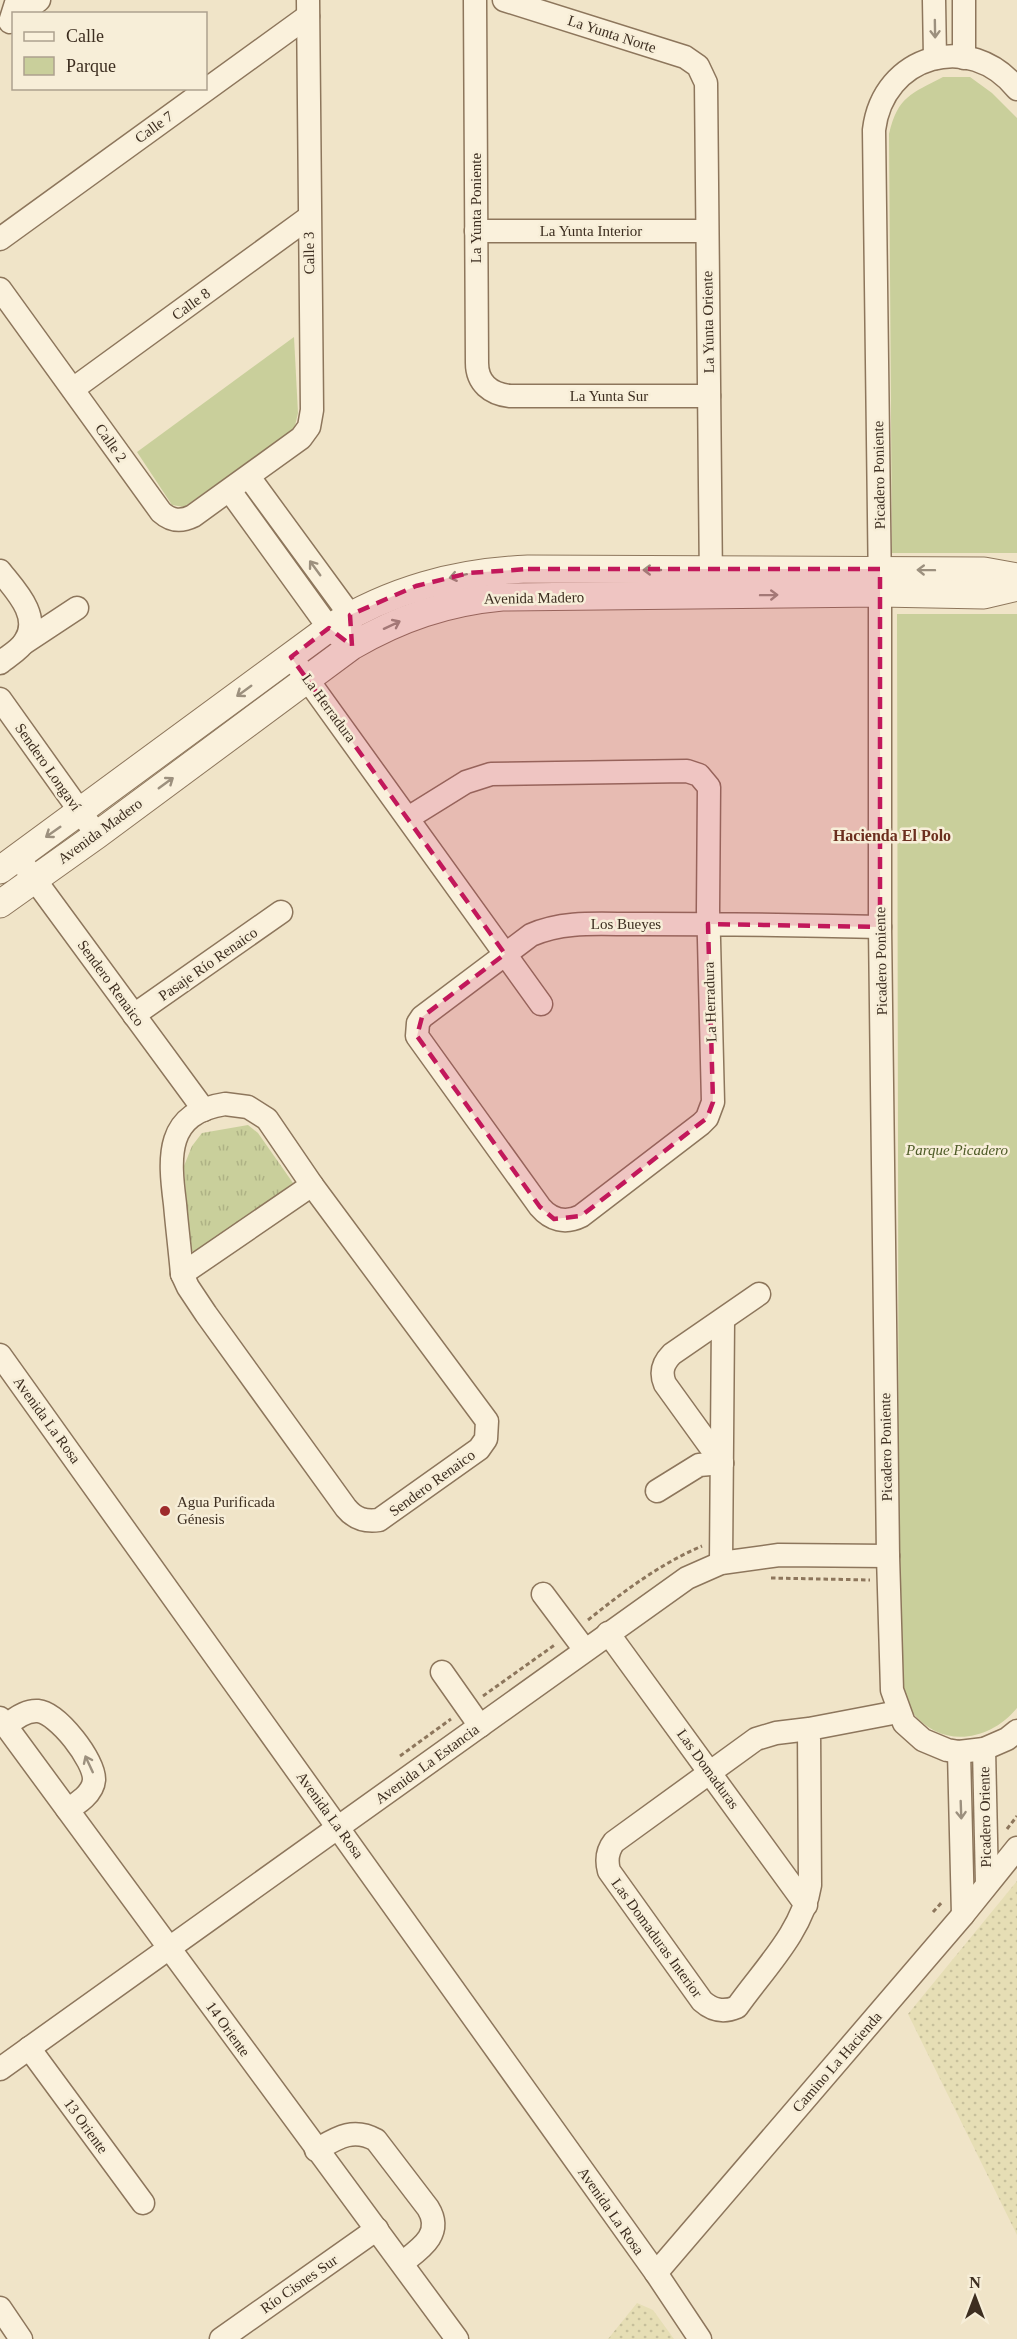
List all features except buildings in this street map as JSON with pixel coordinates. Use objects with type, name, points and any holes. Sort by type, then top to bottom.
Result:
[{"type":"street","points":[[23,12],[39,0]]},
{"type":"street","name":"La Yunta Poniente","points":[[475,0],[477,369],[487,388],[494,393],[510,396]]},
{"type":"street","name":"La Yunta Norte","points":[[504,0],[685,57]]},
{"type":"street","points":[[934,0],[935,58],[964,58],[990,66],[1017,89]]},
{"type":"street","points":[[964,0],[964,58]]},
{"type":"street","name":"Calle 3","points":[[249,477],[301,438],[311,419],[308,8]]},
{"type":"street","name":"Calle 7","points":[[207,84],[308,8]]},
{"type":"street","name":"La Yunta Oriente","points":[[685,57],[698,66],[706,83],[711,583]]},
{"type":"street","name":"Picadero Poniente","points":[[935,58],[914,66],[891,84],[879,105],[874,130],[880,581],[880,927],[888,1556],[892,1690],[898,1712],[904,1723],[923,1740],[934,1746],[960,1752]]},
{"type":"street","name":"Calle 7","points":[[0,239],[199,90]]},
{"type":"street","name":"Calle 8","points":[[73,389],[308,218]]},
{"type":"street","name":"La Yunta Interior","points":[[476,231],[706,231]]},
{"type":"street","name":"Calle 2","points":[[0,289],[165,516],[179,521],[187,520],[249,477]]},
{"type":"street","name":"La Yunta Sur","points":[[510,396],[708,396]]},
{"type":"street","points":[[249,477],[339,621],[352,646]]},
{"type":"street","points":[[230,491],[339,621]]},
{"type":"street","name":"Avenida Madero","points":[[9,863],[339,621],[379,600],[416,586],[488,571],[528,568],[711,583]]},
{"type":"street","points":[[0,571],[26,606],[29,614],[29,630],[24,643]]},
{"type":"street","name":"Avenida Madero","points":[[0,904],[309,680],[352,646],[407,618],[449,605],[502,597],[711,583],[880,581],[984,571],[1017,577]]},
{"type":"street","name":"Avenida Madero","points":[[880,581],[984,595],[1017,587]]},
{"type":"street","points":[[0,663],[24,643],[77,608]]},
{"type":"street","name":"La Herradura","points":[[291,657],[541,1004]]},
{"type":"street","name":"Sendero Longaví","points":[[0,699],[97,835]]},
{"type":"street","name":"La Herradura","points":[[408,818],[466,782],[491,774],[694,772],[705,779],[708,787],[708,924],[713,1102],[711,1111],[701,1124],[575,1219],[563,1221],[554,1219],[540,1208],[417,1036]]},
{"type":"street","name":"Sendero Renaico","points":[[9,863],[34,879],[204,1110]]},
{"type":"street","name":"Pasaje Río Renaico","points":[[134,1015],[281,912]]},
{"type":"street","name":"Los Bueyes","points":[[417,1036],[422,1017],[531,935],[563,925],[708,924],[880,927]]},
{"type":"street","name":"Sendero Renaico","points":[[237,1105],[258,1112],[267,1119],[312,1185],[487,1421],[488,1433],[479,1449],[379,1520],[364,1520],[351,1514],[346,1508],[206,1314],[182,1274],[170,1164],[171,1153],[179,1132],[194,1116],[204,1110],[214,1106],[237,1105]]},
{"type":"street","points":[[182,1274],[312,1185]]},
{"type":"street","points":[[722,1463],[665,1384],[662,1371],[664,1364],[672,1354],[759,1294]]},
{"type":"street","points":[[721,1563],[723,1320]]},
{"type":"street","name":"Avenida La Rosa","points":[[1,1350],[700,2339]]},
{"type":"street","points":[[657,1491],[699,1465],[722,1463]]},
{"type":"street","name":"Avenida La Estancia","points":[[0,2069],[687,1578],[721,1563],[779,1555],[888,1556]]},
{"type":"street","points":[[543,1594],[585,1650]]},
{"type":"street","name":"Las Domaduras","points":[[608,1633],[806,1905]]},
{"type":"street","points":[[442,1672],[480,1726]]},
{"type":"street","points":[[5,1733],[29,1711],[40,1711],[59,1721],[88,1760],[93,1769],[94,1780],[91,1790],[67,1809]]},
{"type":"street","name":"Las Domaduras Interior","points":[[809,1729],[810,1885],[806,1905],[798,1924],[736,2007],[719,2011],[712,2009],[702,2001],[613,1876],[607,1858],[614,1842],[756,1739],[776,1733],[898,1712]]},
{"type":"street","name":"Picadero Oriente","points":[[960,1752],[996,1745],[1017,1731]]},
{"type":"street","name":"14 Oriente","points":[[5,1733],[67,1809],[457,2339]]},
{"type":"street","name":"Picadero Oriente","points":[[984,1749],[987,1884]]},
{"type":"street","points":[[960,1752],[963,1915]]},
{"type":"street","name":"Camino La Hacienda","points":[[656,2274],[963,1915],[1017,1848]]},
{"type":"street","name":"13 Oriente","points":[[29,2048],[143,2203]]},
{"type":"street","points":[[316,2150],[343,2135],[357,2133],[367,2135],[376,2140],[428,2208],[434,2220],[432,2234],[426,2244],[402,2263]]},
{"type":"street","name":"Río Cisnes Sur","points":[[221,2339],[244,2332],[376,2229]]},
{"type":"street","points":[[0,2308],[21,2339]]},
{"type":"highlighted area","points":[[528,569],[880,569],[880,927],[708,924],[713,1102],[707,1118],[581,1216],[554,1219],[540,1207],[417,1036],[422,1017],[505,954],[291,657],[329,628],[352,646],[350,615],[416,586],[469,573]]},
{"type":"shaded area","points":[[1017,1881],[1017,2235],[908,2014]]},
{"type":"shaded area","points":[[637,2303],[653,2310],[674,2339],[608,2339]]},
{"type":"green space","points":[[943,77],[970,77],[992,93],[1017,118],[1017,553],[892,553],[889,134],[897,111],[907,98]]},
{"type":"green space","points":[[294,337],[298,413],[294,430],[184,507],[172,505],[137,452]]},
{"type":"green space","name":"Parque Picadero","points":[[897,614],[1017,614],[1017,1708],[993,1728],[965,1737],[937,1732],[924,1724],[910,1709],[899,1686]]},
{"type":"green space","points":[[248,1125],[258,1133],[293,1183],[196,1254],[190,1249],[184,1166],[192,1146],[202,1133]]},
{"type":"place","name":"Agua Purificada Génesis","points":[[165,1511]]},
{"type":"district","name":"Hacienda El Polo","points":[[892,835]]}]
